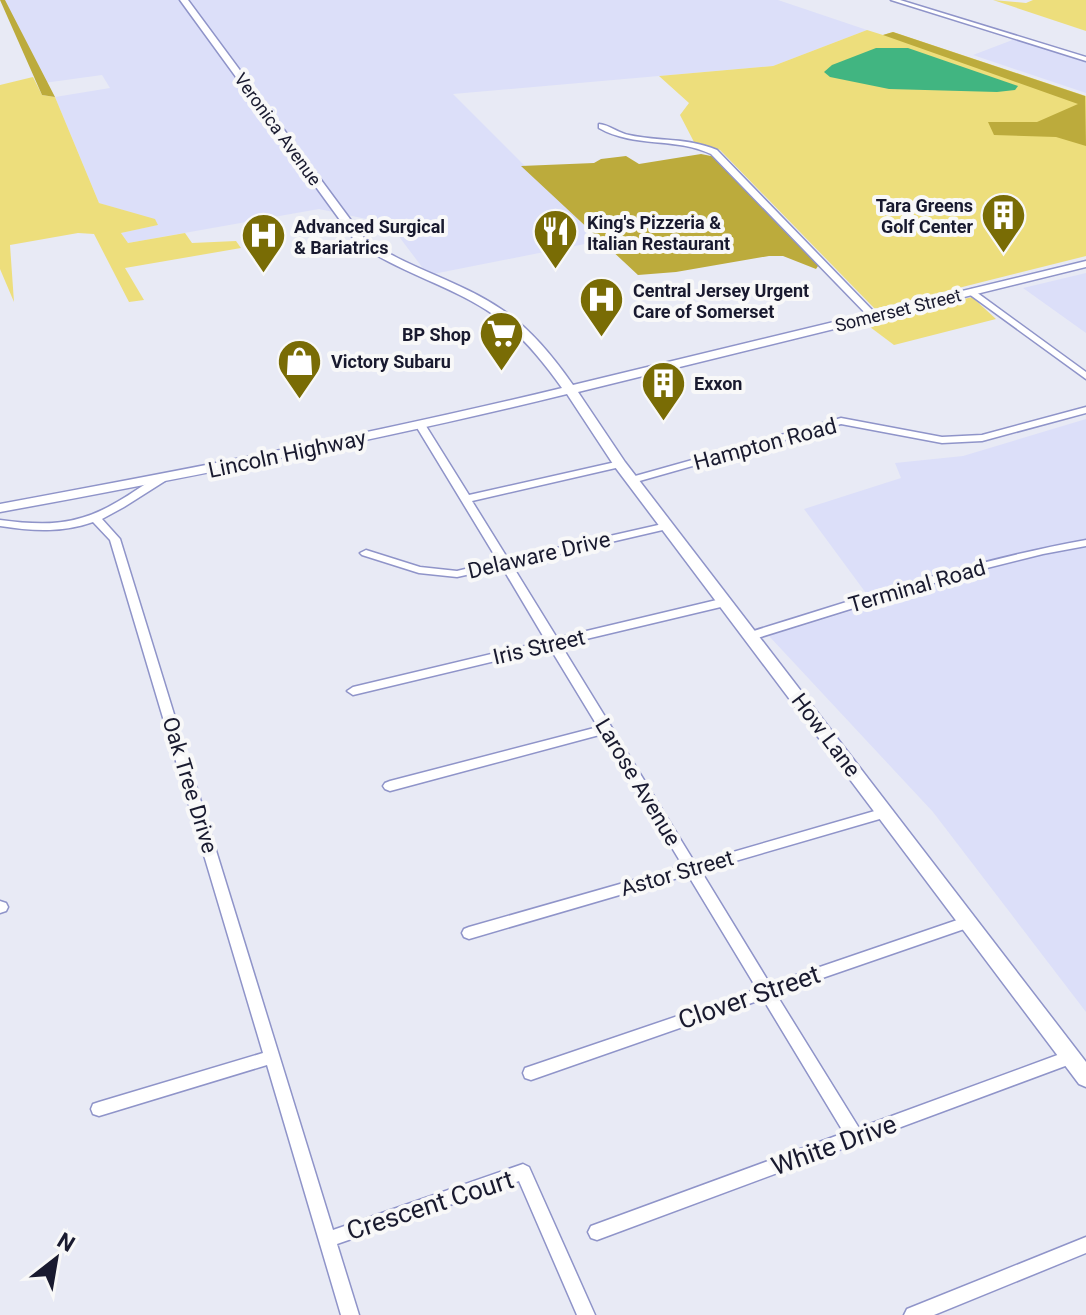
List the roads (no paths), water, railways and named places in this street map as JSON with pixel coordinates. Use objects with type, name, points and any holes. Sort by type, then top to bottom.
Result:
[{"type":"main road","name":"Veronica Avenue","points":[[184,0],[360,240],[394,263],[499,312],[571,388]]},
{"type":"main road","name":"Somerset Street","points":[[571,388],[1086,264]]},
{"type":"main road","name":"Lincoln Highway","points":[[0,508],[421,426],[571,388]]},
{"type":"main road","name":"How Lane","points":[[571,388],[620,464],[1086,1078]]},
{"type":"street","points":[[894,0],[1086,59]]},
{"type":"street","points":[[602,126],[615,136],[679,140],[714,152],[873,316]]},
{"type":"street","points":[[972,292],[1086,376]]},
{"type":"street","name":"Hampton Road","points":[[632,480],[841,421],[942,440],[982,438],[1086,410]]},
{"type":"street","name":"Larose Avenue","points":[[421,426],[856,1138]]},
{"type":"street","points":[[465,499],[620,464]]},
{"type":"street","points":[[0,523],[61,528],[96,519],[161,479]]},
{"type":"street","name":"Oak Tree Drive","points":[[96,519],[115,539],[272,1057]]},
{"type":"street","name":"Delaware Drive","points":[[366,553],[419,570],[453,574],[667,526]]},
{"type":"street","name":"Terminal Road","points":[[751,636],[1024,555],[1086,543]]},
{"type":"street","name":"Iris Street","points":[[353,691],[725,602]]},
{"type":"street","points":[[390,786],[606,729]]},
{"type":"street","name":"Astor Street","points":[[469,933],[885,813]]},
{"type":"street","name":"Clover Street","points":[[531,1073],[968,922]]},
{"type":"street","points":[[99,1109],[272,1057]]},
{"type":"street","name":"Crescent Court","points":[[272,1057],[350,1315]]},
{"type":"street","name":"White Drive","points":[[597,1232],[1071,1057]]},
{"type":"street","name":"Crescent Court","points":[[327,1240],[523,1172],[586,1315]]},
{"type":"street","points":[[913,1315],[1086,1245]]},
{"type":"place","name":"Tara Greens Golf Center","points":[[1004,254]]},
{"type":"place","name":"King's Pizzeria & Italian Restaurant","points":[[556,271]]},
{"type":"place","name":"Advanced Surgical & Bariatrics","points":[[263,275]]},
{"type":"place","name":"Central Jersey Urgent Care of Somerset","points":[[602,339]]},
{"type":"place","name":"BP Shop","points":[[502,373]]},
{"type":"place","name":"Victory Subaru","points":[[300,400]]},
{"type":"place","name":"Exxon","points":[[663,422]]}]
